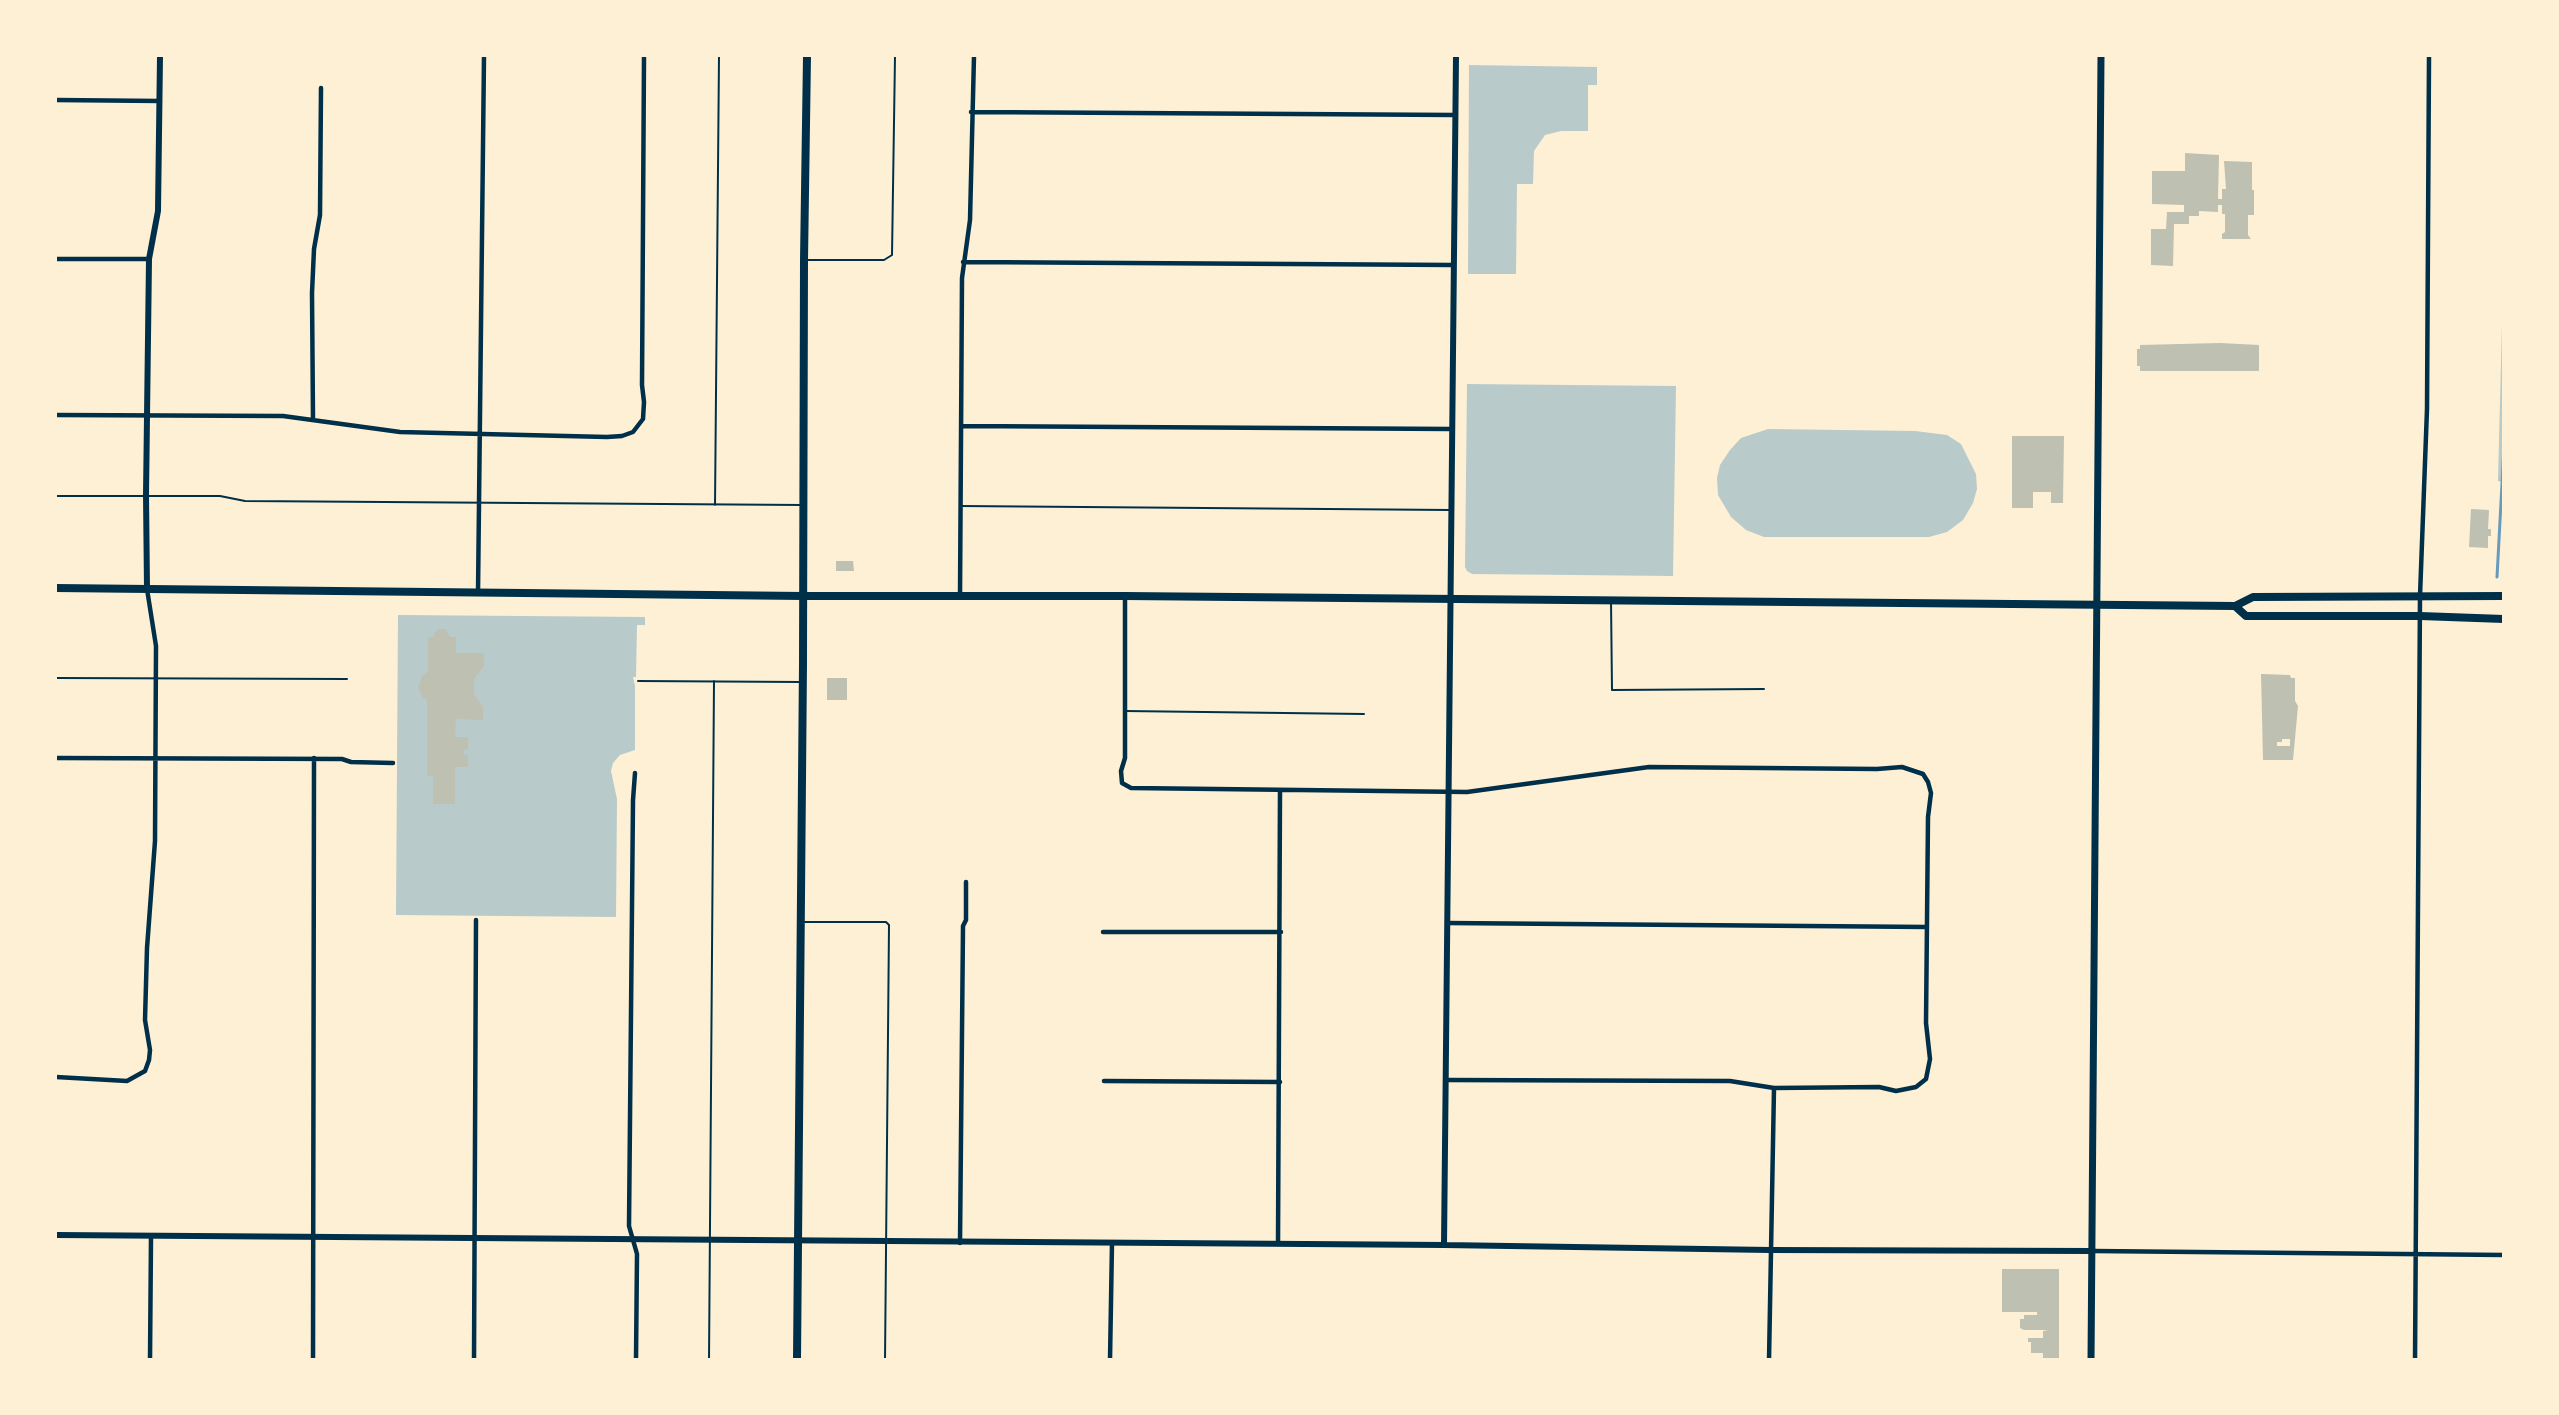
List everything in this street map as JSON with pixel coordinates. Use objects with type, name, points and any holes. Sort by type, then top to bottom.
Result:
[{"type":"main road","points":[[797,1359],[807,56]]},
{"type":"main road","points":[[2091,1359],[2101,56]]},
{"type":"main road","points":[[56,588],[803,596],[1125,596],[2235,606],[2253,597],[2504,596]]},
{"type":"main road","points":[[2235,606],[2246,616],[2420,616],[2504,619]]},
{"type":"street","points":[[56,1077],[121,1081],[134,1078],[145,1071],[150,1050],[145,1020],[147,948],[155,842],[156,646],[147,588],[146,495],[149,259],[158,211],[160,56]]},
{"type":"street","points":[[478,593],[483,56]]},
{"type":"street","points":[[56,415],[283,416],[388,432],[622,436],[633,432],[643,419],[644,402],[642,385],[644,56]]},
{"type":"street","points":[[960,596],[963,262],[970,220],[974,56]]},
{"type":"street","points":[[1444,1245],[1456,56]]},
{"type":"street","points":[[2415,1359],[2420,596],[2427,409],[2429,56]]},
{"type":"street","points":[[313,419],[312,293],[314,249],[320,215],[321,88]]},
{"type":"street","points":[[56,100],[160,101]]},
{"type":"street","points":[[971,112],[1455,115]]},
{"type":"street","points":[[56,259],[149,259]]},
{"type":"street","points":[[963,262],[1453,266]]},
{"type":"street","points":[[962,426],[1451,429]]},
{"type":"street","points":[[1125,596],[1125,758],[1121,771],[1122,783],[1137,789],[1448,790],[1467,792],[1649,767],[1877,769],[1902,767],[1923,774],[1931,794],[1928,817],[1926,1023],[1930,1059],[1926,1079],[1916,1087],[1904,1091],[1879,1088],[1774,1088],[1730,1081],[1447,1080]]},
{"type":"street","points":[[56,758],[314,758],[393,763]]},
{"type":"street","points":[[313,1359],[314,758]]},
{"type":"street","points":[[635,773],[629,1226],[637,1254],[636,1359]]},
{"type":"street","points":[[1278,1244],[1280,790]]},
{"type":"street","points":[[960,1243],[963,926],[966,921],[966,882]]},
{"type":"street","points":[[474,1359],[476,921]]},
{"type":"street","points":[[1447,923],[1927,927]]},
{"type":"street","points":[[1103,932],[1281,932]]},
{"type":"street","points":[[1104,1081],[1280,1082]]},
{"type":"street","points":[[1769,1359],[1774,1088]]},
{"type":"street","points":[[56,1235],[2504,1255]]},
{"type":"street","points":[[150,1359],[151,1237]]},
{"type":"street","points":[[1110,1359],[1112,1243]]},
{"type":"lane","points":[[715,505],[719,56]]},
{"type":"lane","points":[[804,260],[884,260],[892,255],[895,56]]},
{"type":"lane","points":[[56,496],[220,496],[245,501],[803,505]]},
{"type":"lane","points":[[960,506],[1451,510]]},
{"type":"lane","points":[[1611,601],[1612,690],[1764,689]]},
{"type":"lane","points":[[56,678],[347,679]]},
{"type":"lane","points":[[638,681],[803,682]]},
{"type":"lane","points":[[709,1359],[714,681]]},
{"type":"lane","points":[[1125,711],[1364,714]]},
{"type":"lane","points":[[801,922],[886,922],[889,925],[885,1359]]},
{"type":"shaded area","points":[[1469,65],[1597,67],[1597,85],[1588,85],[1588,131],[1561,131],[1545,135],[1534,151],[1533,184],[1517,184],[1516,274],[1468,274]]},
{"type":"shaded area","points":[[2503,285],[2504,482],[2498,481]]},
{"type":"shaded area","points":[[1467,384],[1676,386],[1673,576],[1472,574],[1467,571],[1465,567]]},
{"type":"shaded area","points":[[1768,429],[1915,431],[1947,435],[1961,444],[1976,474],[1977,489],[1973,503],[1963,520],[1947,532],[1929,537],[1764,537],[1746,530],[1731,517],[1718,495],[1717,478],[1720,465],[1741,438]]},
{"type":"shaded area","points":[[398,615],[645,617],[645,625],[637,625],[636,677],[633,677],[635,750],[620,755],[613,763],[611,771],[617,799],[616,917],[396,915]]},
{"type":"building","points":[[2185,153],[2219,155],[2218,199],[2222,199],[2222,189],[2226,189],[2224,161],[2252,162],[2254,215],[2248,215],[2248,235],[2251,239],[2222,239],[2222,234],[2225,232],[2225,214],[2222,214],[2222,205],[2218,205],[2218,212],[2199,211],[2199,216],[2189,216],[2189,224],[2174,224],[2173,266],[2151,265],[2151,229],[2166,229],[2167,212],[2184,212],[2184,205],[2152,204],[2152,171],[2185,171]]},
{"type":"building","points":[[2220,343],[2259,345],[2259,371],[2140,371],[2140,366],[2137,366],[2137,349],[2140,349],[2140,345]]},
{"type":"building","points":[[2012,436],[2064,436],[2063,503],[2051,503],[2051,492],[2033,492],[2033,508],[2012,508]]},
{"type":"building","points":[[2471,509],[2489,510],[2488,529],[2491,529],[2491,536],[2488,536],[2488,548],[2469,547]]},
{"type":"building","points":[[836,561],[853,561],[854,571],[836,571]]},
{"type":"building","points":[[439,629],[445,629],[450,637],[456,637],[456,653],[484,653],[484,666],[474,679],[474,694],[483,707],[483,720],[456,719],[455,737],[468,737],[468,749],[463,751],[464,755],[468,755],[468,767],[455,767],[455,804],[433,804],[433,776],[427,776],[427,700],[423,698],[418,688],[422,676],[428,672],[428,637],[434,637],[434,633]]},
{"type":"building","points":[[2261,674],[2290,675],[2291,678],[2295,678],[2295,701],[2298,706],[2293,760],[2263,760]],"holes":[[[2282,739],[2290,739],[2290,746],[2277,746],[2277,742],[2282,742]]]},
{"type":"building","points":[[827,678],[847,678],[847,700],[827,700]]},
{"type":"building","points":[[2002,1269],[2059,1269],[2059,1360],[2043,1360],[2043,1353],[2031,1353],[2031,1342],[2028,1342],[2028,1338],[2043,1338],[2043,1331],[2048,1330],[2024,1330],[2020,1328],[2020,1319],[2024,1319],[2024,1315],[2037,1315],[2037,1312],[2002,1312]]},
{"type":"waterway","points":[[2497,577],[2504,446]]}]
